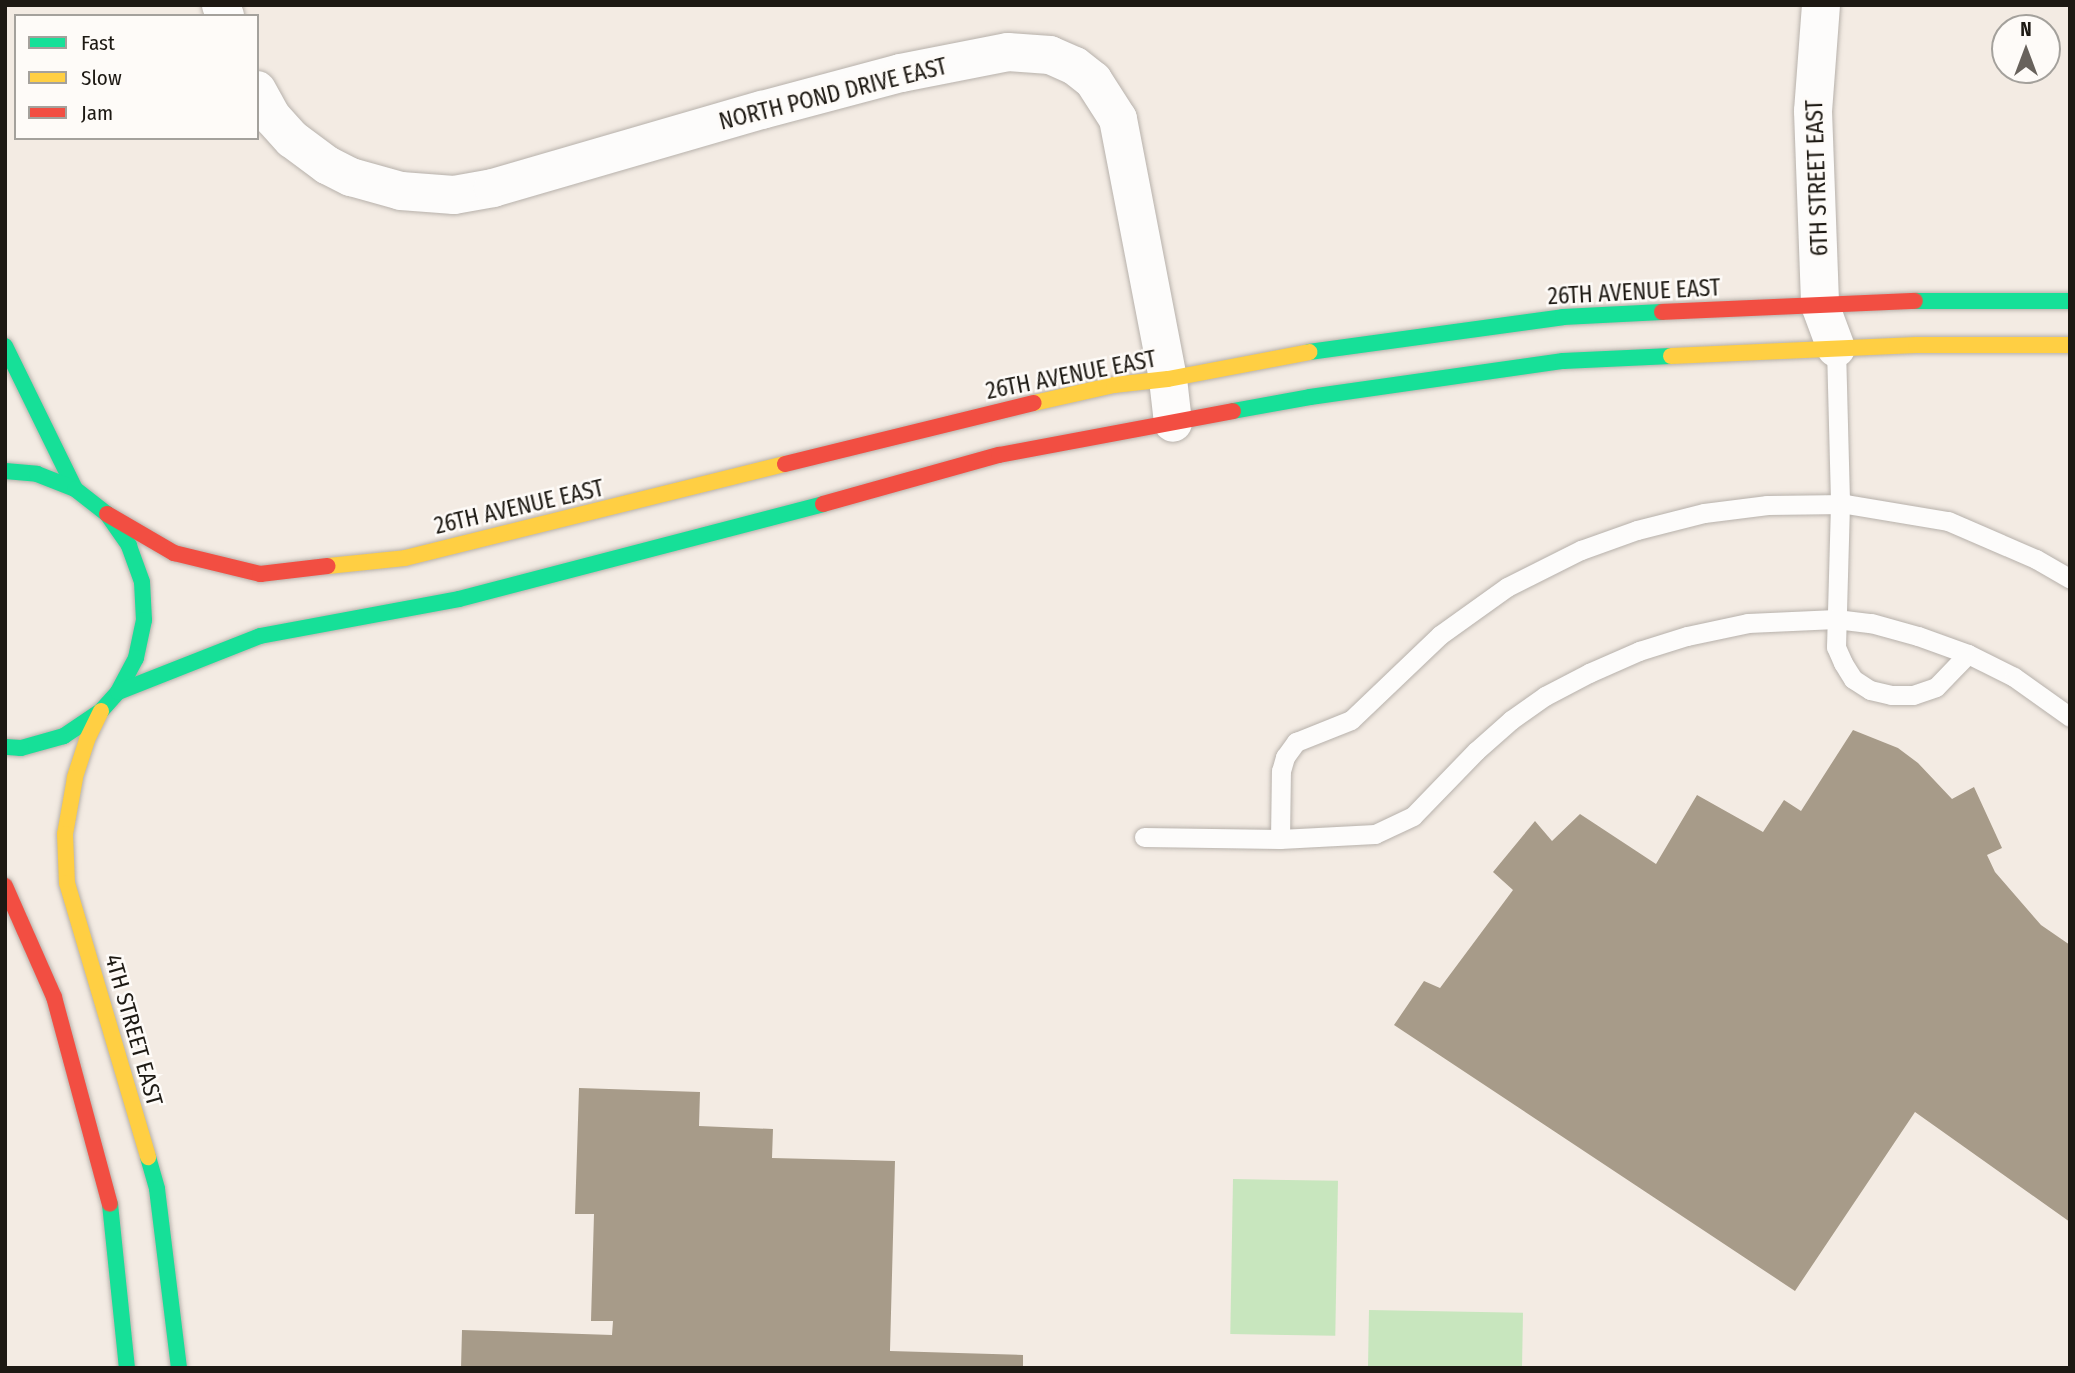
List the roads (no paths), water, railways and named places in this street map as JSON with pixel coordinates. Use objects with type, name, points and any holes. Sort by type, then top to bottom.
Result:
[{"type":"street","name":"6TH STREET EAST","points":[[1821,5],[1813,111],[1820,305],[1836,348]]},
{"type":"street","name":"NORTH POND DRIVE EAST","points":[[259,94],[272,117],[292,139],[327,165],[351,177],[401,191],[454,195],[494,188],[762,110],[901,73],[1008,52],[1050,55],[1074,66],[1093,80],[1118,119],[1168,379],[1173,423]]},
{"type":"street","name":"26TH AVENUE EAST","points":[[107,514],[174,553],[260,575],[405,558],[985,414],[1114,385],[1168,379],[1305,353],[1563,317],[1914,301],[2070,301]]},
{"type":"street","points":[[118,692],[260,636],[458,599],[655,550],[999,455],[1310,397],[1563,361],[1916,345],[2070,345]]},
{"type":"street","points":[[5,346],[75,489]]},
{"type":"street","points":[[5,471],[37,474],[75,489],[107,514],[129,546],[142,582],[144,620],[136,658],[118,692],[101,711],[64,736],[21,748],[5,747]]},
{"type":"street","name":"4TH STREET EAST","points":[[101,711],[87,740],[75,778],[65,834],[67,883],[157,1189],[179,1368]]},
{"type":"street","points":[[5,886],[54,997],[110,1202],[127,1368]]},
{"type":"lane","points":[[1836,348],[1840,504],[1836,647],[1853,679],[1871,690],[1891,695],[1913,695],[1936,687],[1968,654]]},
{"type":"lane","points":[[1280,839],[1281,771],[1285,757],[1296,742],[1351,720],[1440,635],[1507,587],[1581,550],[1637,530],[1704,513],[1767,505],[1840,504],[1948,521],[2036,559],[2070,579]]},
{"type":"lane","points":[[1144,837],[1280,839],[1356,836],[1393,827],[1413,816],[1511,720],[1545,696],[1589,673],[1639,652],[1688,636],[1748,624],[1836,619],[1871,624],[1968,654],[2014,677],[2070,718]]}]
